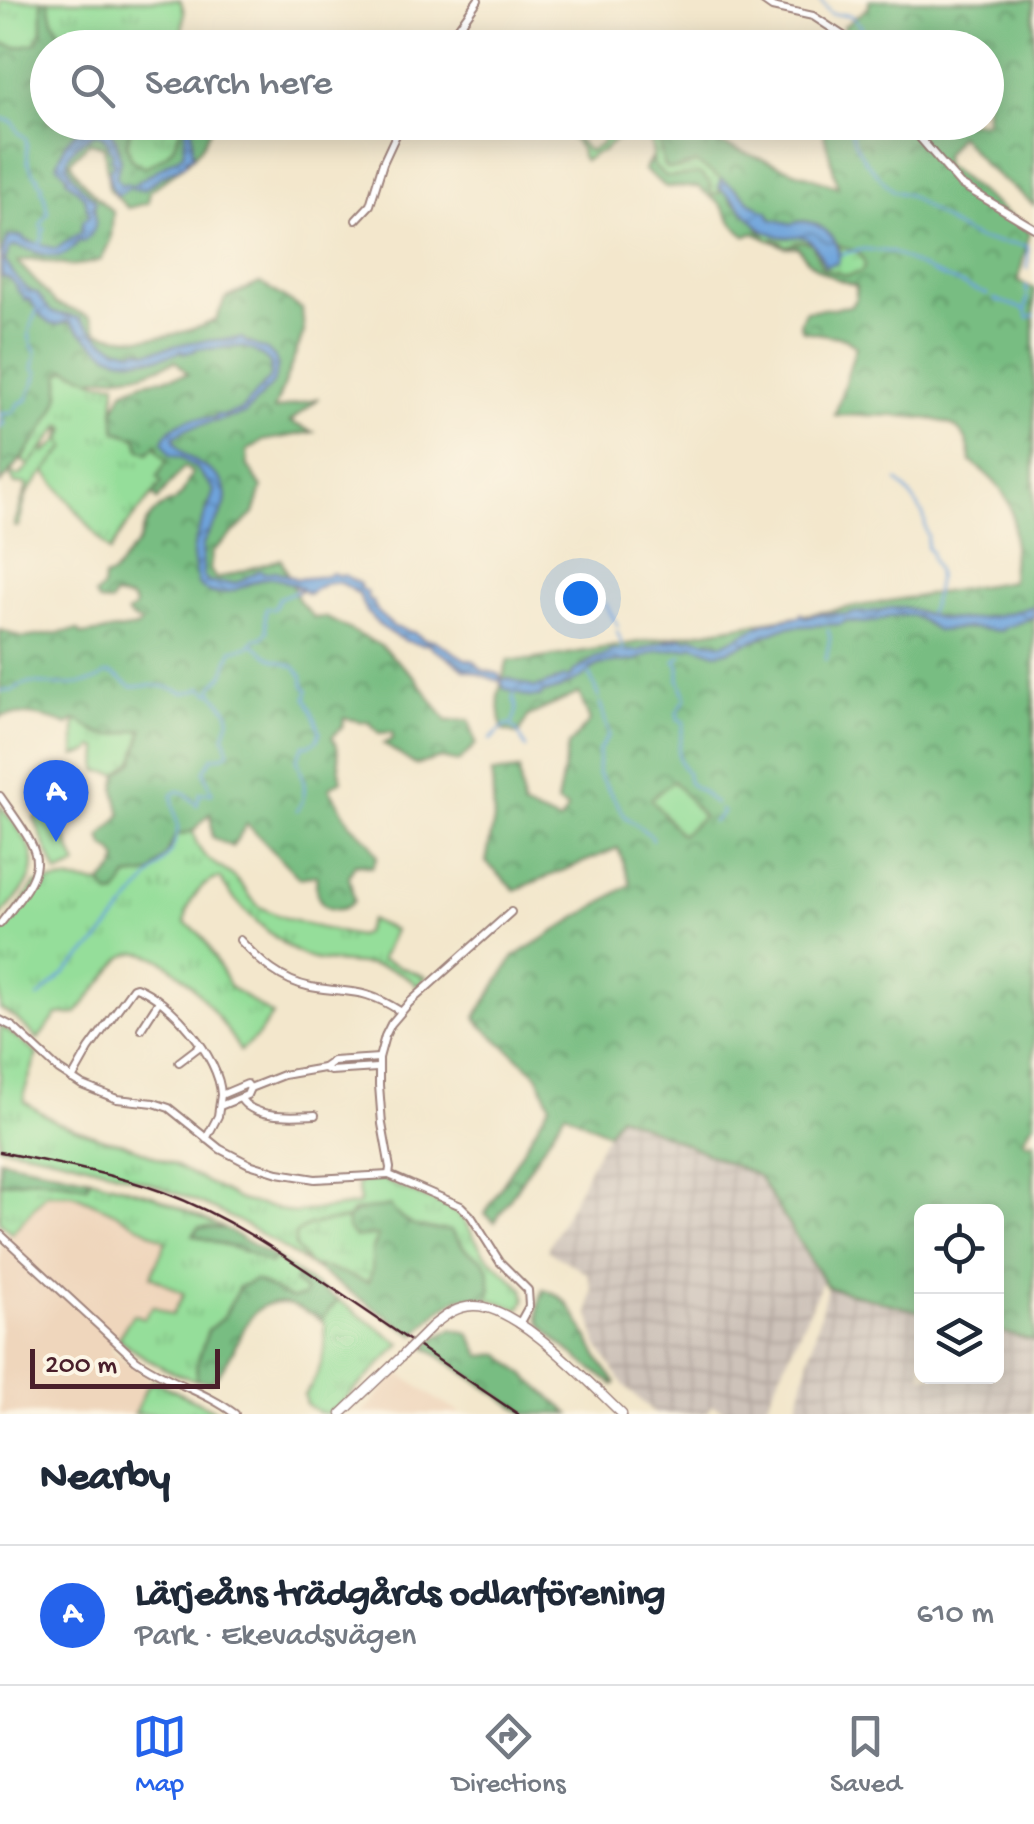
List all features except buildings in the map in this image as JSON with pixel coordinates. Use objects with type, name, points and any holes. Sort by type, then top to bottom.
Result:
[{"type":"street","points":[[457,30],[478,0]]},
{"type":"street","points":[[762,0],[812,16],[834,30]]},
{"type":"street","points":[[356,220],[370,205],[394,140]]},
{"type":"street","points":[[922,140],[960,184],[1034,228]]},
{"type":"street","points":[[0,796],[34,847],[37,861],[28,887],[0,924]]},
{"type":"street","points":[[390,1175],[378,1068],[385,1036],[400,1011],[511,912]]},
{"type":"street","points":[[240,940],[281,976],[307,986],[365,993],[400,1011]]},
{"type":"street","points":[[72,1079],[88,1049],[133,988],[140,988],[160,1000],[186,1027],[215,1070],[220,1106],[206,1139]]},
{"type":"street","points":[[141,1029],[160,1000]]},
{"type":"street","points":[[0,1020],[72,1079],[117,1098],[169,1108],[206,1139],[249,1164],[293,1177],[325,1180],[390,1175],[453,1201],[471,1216],[500,1262],[528,1290],[529,1306],[519,1324]]},
{"type":"street","points":[[179,1062],[200,1046]]},
{"type":"street","points":[[250,1088],[283,1074],[323,1068],[333,1060],[379,1058]]},
{"type":"street","points":[[323,1068],[378,1068]]},
{"type":"street","points":[[221,1095],[247,1084],[250,1088]]},
{"type":"street","points":[[220,1106],[248,1096],[250,1088]]},
{"type":"street","points":[[241,1099],[247,1108],[258,1112],[315,1115]]},
{"type":"street","points":[[0,1234],[136,1360],[236,1414]]},
{"type":"street","points":[[341,1414],[432,1326],[456,1309],[478,1306],[498,1312],[556,1350],[622,1414]]},
{"type":"shaded area","points":[[619,1115],[758,1176],[823,1280],[762,1414],[733,1414],[712,1405],[706,1414],[655,1414],[624,1385],[597,1345],[589,1313],[592,1289],[588,1274],[547,1250]]},
{"type":"shaded area","points":[[46,1194],[73,1194],[166,1241],[152,1276],[184,1293],[172,1316],[133,1315],[110,1350],[154,1381],[146,1388],[134,1414],[0,1414],[0,1245]]},
{"type":"shaded area","points":[[827,1287],[914,1310],[914,1384],[1004,1384],[1004,1333],[1034,1341],[1032,1414],[795,1414]]},
{"type":"shaded area","points":[[398,1372],[436,1399],[462,1414],[362,1414]]},
{"type":"green space","points":[[0,0],[42,0],[42,30],[30,30],[30,45],[0,43]]},
{"type":"green space","points":[[42,0],[48,0],[59,30],[42,30]]},
{"type":"green space","points":[[48,0],[180,0],[184,11],[182,30],[59,30]]},
{"type":"green space","points":[[869,0],[1034,0],[1034,205],[985,166],[963,140],[1004,140],[1004,30],[844,30],[869,7]]},
{"type":"green space","points":[[0,43],[17,47],[30,44],[30,140],[128,140],[131,160],[145,167],[160,159],[176,140],[205,140],[179,170],[150,191],[148,203],[128,208],[109,190],[104,147],[90,142],[70,161],[83,182],[113,212],[111,239],[101,260],[75,265],[18,262],[56,304],[91,317],[98,332],[128,338],[158,337],[202,326],[216,320],[225,299],[260,283],[302,309],[304,332],[274,410],[319,398],[290,422],[313,432],[262,441],[247,451],[248,466],[262,488],[254,514],[212,552],[210,570],[216,579],[281,559],[299,601],[314,618],[325,617],[381,646],[415,677],[447,721],[469,720],[476,744],[459,762],[441,758],[415,765],[384,744],[393,739],[392,732],[379,733],[370,723],[344,718],[343,726],[332,737],[337,746],[341,780],[329,788],[351,825],[370,842],[377,857],[372,867],[355,864],[349,876],[354,901],[344,908],[324,905],[317,894],[316,875],[299,878],[247,824],[232,847],[212,837],[211,813],[193,831],[175,836],[151,874],[128,877],[117,894],[110,895],[101,884],[118,860],[101,837],[121,815],[115,790],[118,774],[134,761],[143,729],[109,735],[75,720],[68,725],[27,715],[0,719],[0,630],[23,638],[138,627],[141,623],[127,613],[134,609],[131,599],[114,596],[111,603],[99,602],[95,595],[103,588],[104,578],[115,572],[137,545],[152,515],[182,494],[192,473],[184,467],[157,500],[153,494],[162,483],[157,477],[167,461],[157,444],[148,453],[140,449],[137,438],[116,431],[114,410],[123,391],[144,382],[188,374],[176,361],[143,373],[92,379],[67,369],[60,374],[59,398],[49,420],[0,484]]},
{"type":"green space","points":[[128,140],[176,140],[160,159],[145,167],[131,160]]},
{"type":"green space","points":[[573,140],[588,151],[603,140],[617,140],[584,160]]},
{"type":"green space","points":[[651,140],[659,140],[667,169],[696,163],[721,179],[721,190],[712,196],[709,184],[700,174],[666,177],[654,166]]},
{"type":"green space","points":[[660,140],[710,140],[838,187],[826,140],[955,140],[944,155],[945,165],[1030,232],[1018,281],[1034,289],[1034,1122],[1023,1139],[1028,1143],[1034,1141],[1034,1341],[1004,1333],[1004,1204],[914,1204],[914,1310],[827,1287],[758,1176],[619,1115],[607,1133],[565,1112],[495,1222],[485,1214],[550,1104],[537,1074],[476,1017],[514,957],[631,884],[618,848],[515,890],[486,862],[494,820],[492,773],[519,770],[523,807],[560,822],[568,809],[557,803],[568,746],[590,721],[579,693],[528,716],[519,735],[502,730],[498,695],[508,660],[530,660],[1011,581],[1014,528],[1008,501],[988,475],[971,462],[967,443],[955,427],[916,417],[835,415],[856,346],[845,338],[803,331],[800,324],[805,311],[851,306],[856,286],[816,268],[798,247],[785,247],[754,233],[746,236],[721,205],[698,187],[666,187],[644,170]],"holes":[[[734,187],[759,210],[768,212],[771,219],[792,224],[807,221],[828,233],[759,226],[721,190]]]},
{"type":"green space","points":[[758,225],[782,237],[800,235],[814,243],[819,252],[841,254],[838,244],[857,252],[865,266],[861,272],[847,276],[822,268],[812,244],[801,241],[787,246],[775,239],[768,240]]},
{"type":"green space","points":[[67,369],[98,382],[116,383],[114,410],[157,443],[158,451],[167,461],[162,483],[110,552],[45,471],[66,448],[60,427],[30,466],[22,461],[60,396],[60,373]]},
{"type":"green space","points":[[63,425],[66,429],[62,441],[66,447],[27,493],[19,524],[14,526],[27,486],[15,484],[11,476],[22,474],[47,443],[44,453],[58,442]]},
{"type":"green space","points":[[75,720],[103,734],[143,728],[134,761],[118,774],[98,771],[99,749],[93,747],[90,752],[75,756]]},
{"type":"green space","points":[[673,781],[703,817],[681,835],[651,799]]},
{"type":"green space","points":[[0,805],[27,841],[33,861],[27,884],[0,917]]},
{"type":"green space","points":[[54,810],[77,866],[57,874],[34,818]]},
{"type":"green space","points":[[193,831],[203,854],[237,879],[259,906],[293,921],[358,936],[370,920],[394,930],[381,959],[426,977],[417,986],[407,977],[382,967],[301,955],[261,925],[220,878],[195,894],[185,923],[206,942],[230,987],[272,1015],[258,1036],[240,1051],[190,984],[155,957],[138,953],[122,958],[76,1014],[57,1015],[38,1039],[0,1009],[0,934],[35,884],[67,880],[101,884],[110,895],[116,894],[128,877],[167,854],[175,836]]},
{"type":"green space","points":[[0,1025],[37,1054],[25,1102],[56,1122],[123,1143],[240,1200],[293,1213],[356,1205],[360,1202],[357,1183],[388,1178],[387,1182],[451,1209],[463,1219],[484,1253],[523,1289],[525,1300],[519,1309],[487,1298],[491,1291],[482,1260],[466,1250],[458,1239],[430,1228],[411,1227],[397,1216],[379,1210],[354,1211],[347,1219],[309,1225],[295,1235],[295,1247],[311,1266],[247,1226],[181,1195],[92,1165],[0,1146]]},
{"type":"green space","points":[[0,1159],[90,1178],[87,1186],[39,1178],[0,1183]]},
{"type":"green space","points":[[39,1178],[86,1186],[90,1178],[152,1195],[225,1229],[199,1227],[194,1235],[270,1263],[275,1258],[302,1277],[297,1277],[305,1290],[304,1296],[291,1300],[239,1287],[224,1317],[208,1330],[196,1380],[174,1373],[118,1338],[133,1314],[144,1318],[153,1306],[172,1315],[184,1294],[151,1276],[166,1241],[73,1194],[46,1194],[12,1233],[0,1222],[0,1183]]},
{"type":"green space","points":[[390,1206],[410,1224],[451,1231],[466,1250],[483,1260],[491,1291],[487,1298],[461,1297],[441,1309],[415,1335],[311,1266],[368,1282],[376,1243],[370,1235],[356,1238],[348,1230],[347,1219],[363,1210]]},
{"type":"green space","points":[[347,1219],[348,1230],[356,1238],[378,1236],[372,1249],[368,1282],[311,1266],[295,1247],[295,1235],[309,1225]]},
{"type":"green space","points":[[199,1227],[225,1229],[275,1258],[270,1264],[250,1253],[193,1235]]},
{"type":"green space","points":[[297,1277],[338,1300],[321,1320],[294,1306],[274,1303],[260,1308],[210,1382],[196,1380],[208,1330],[224,1317],[239,1287],[255,1280],[291,1299],[304,1296],[305,1290],[294,1282]]},
{"type":"green space","points":[[543,1289],[562,1298],[569,1307],[614,1385],[545,1328],[538,1313]]},
{"type":"green space","points":[[338,1300],[401,1344],[331,1413],[320,1413],[306,1404],[304,1395],[322,1361],[325,1332],[321,1320]]},
{"type":"green space","points":[[452,1329],[469,1333],[481,1356],[500,1354],[570,1414],[526,1414],[426,1347]]},
{"type":"green space","points":[[154,1381],[223,1414],[134,1414],[146,1388]]},
{"type":"water","points":[[85,140],[71,151],[67,164],[75,180],[96,202],[95,226],[83,242],[57,256],[15,246],[9,249],[5,261],[19,280],[37,293],[51,312],[79,318],[119,349],[147,352],[192,342],[242,338],[267,350],[278,366],[273,384],[245,414],[185,429],[174,438],[185,454],[212,472],[224,487],[223,511],[203,545],[203,577],[209,583],[236,583],[260,570],[297,579],[332,573],[344,575],[360,584],[368,601],[394,627],[434,640],[474,661],[482,670],[499,674],[502,680],[508,678],[535,688],[570,678],[574,671],[613,650],[639,651],[672,639],[691,637],[723,644],[765,623],[801,613],[805,617],[903,608],[953,620],[995,616],[1034,606],[1034,617],[1002,631],[937,631],[910,615],[867,623],[846,621],[786,627],[727,651],[716,653],[693,645],[598,665],[561,688],[540,697],[528,697],[505,689],[500,681],[464,669],[428,644],[397,637],[369,614],[360,596],[341,583],[323,585],[308,594],[297,592],[300,588],[279,579],[268,578],[228,592],[208,591],[198,585],[193,553],[214,490],[183,458],[170,455],[163,441],[172,428],[184,421],[241,410],[268,380],[270,363],[243,347],[197,348],[147,359],[113,356],[69,321],[51,324],[29,299],[25,300],[11,280],[2,277],[3,251],[9,237],[21,236],[56,249],[81,232],[82,222],[89,215],[85,198],[57,165],[66,142]]},
{"type":"water","points":[[105,140],[116,140],[120,160],[116,177],[122,185],[131,186],[183,154],[185,140],[192,140],[193,156],[186,164],[143,190],[129,188],[119,195],[110,182],[114,162]]},
{"type":"water","points":[[721,179],[768,212],[771,219],[818,225],[837,246],[838,263],[825,266],[804,237],[782,237],[761,228],[719,188]]},
{"type":"waterway","points":[[820,0],[831,14],[850,15],[861,30]]},
{"type":"waterway","points":[[0,118],[13,122],[26,138],[28,162],[43,186],[48,214],[45,216]]},
{"type":"waterway","points":[[853,140],[865,161],[893,191],[908,195],[980,240],[1028,246],[1028,269]]},
{"type":"waterway","points":[[38,246],[43,238],[45,229],[40,226],[44,219]]},
{"type":"waterway","points":[[841,254],[864,249],[891,252],[988,295]]},
{"type":"waterway","points":[[1026,286],[1027,293]]},
{"type":"waterway","points":[[1026,310],[1027,297]]},
{"type":"waterway","points":[[994,299],[1026,310],[1028,318],[1034,315]]},
{"type":"waterway","points":[[0,427],[4,423],[0,414],[13,413],[18,404],[27,400],[38,372],[33,369],[36,353],[29,336],[37,310]]},
{"type":"waterway","points":[[897,481],[925,521],[927,548],[937,573],[928,613]]},
{"type":"waterway","points":[[38,998],[96,944],[170,853],[178,829],[172,795],[178,791],[185,793],[197,805],[200,793],[212,793],[204,771],[213,757],[229,752],[224,736],[229,712],[212,687],[223,675],[232,650],[250,646],[267,631],[266,608],[274,609],[279,598],[296,591]]},
{"type":"waterway","points":[[605,603],[618,626]]},
{"type":"waterway","points":[[826,660],[828,630]]},
{"type":"waterway","points":[[617,631],[623,653]]},
{"type":"waterway","points":[[253,644],[273,659],[295,667],[302,676],[308,690],[306,698],[320,731],[317,740],[304,745],[297,759],[304,791],[297,810]]},
{"type":"waterway","points":[[682,655],[675,661],[686,698],[677,712],[678,719],[684,722],[678,756],[689,783],[715,804]]},
{"type":"waterway","points":[[589,673],[599,698]]},
{"type":"waterway","points":[[0,691],[13,691],[28,683],[83,684],[109,674],[132,687],[159,686],[184,693],[201,687],[213,692]]},
{"type":"waterway","points":[[490,740],[505,726],[512,725],[515,693]]},
{"type":"waterway","points":[[600,702],[609,735],[599,750],[598,774],[626,817],[653,840]]},
{"type":"waterway","points":[[512,727],[526,748]]},
{"type":"waterway","points":[[713,822],[723,812],[720,810]]},
{"type":"tram line","points":[[0,1152],[123,1179],[210,1213],[298,1265],[518,1414]]},
{"type":"place","name":"Lärjeåns trädgårds odlarförening","points":[[56,842]]}]
